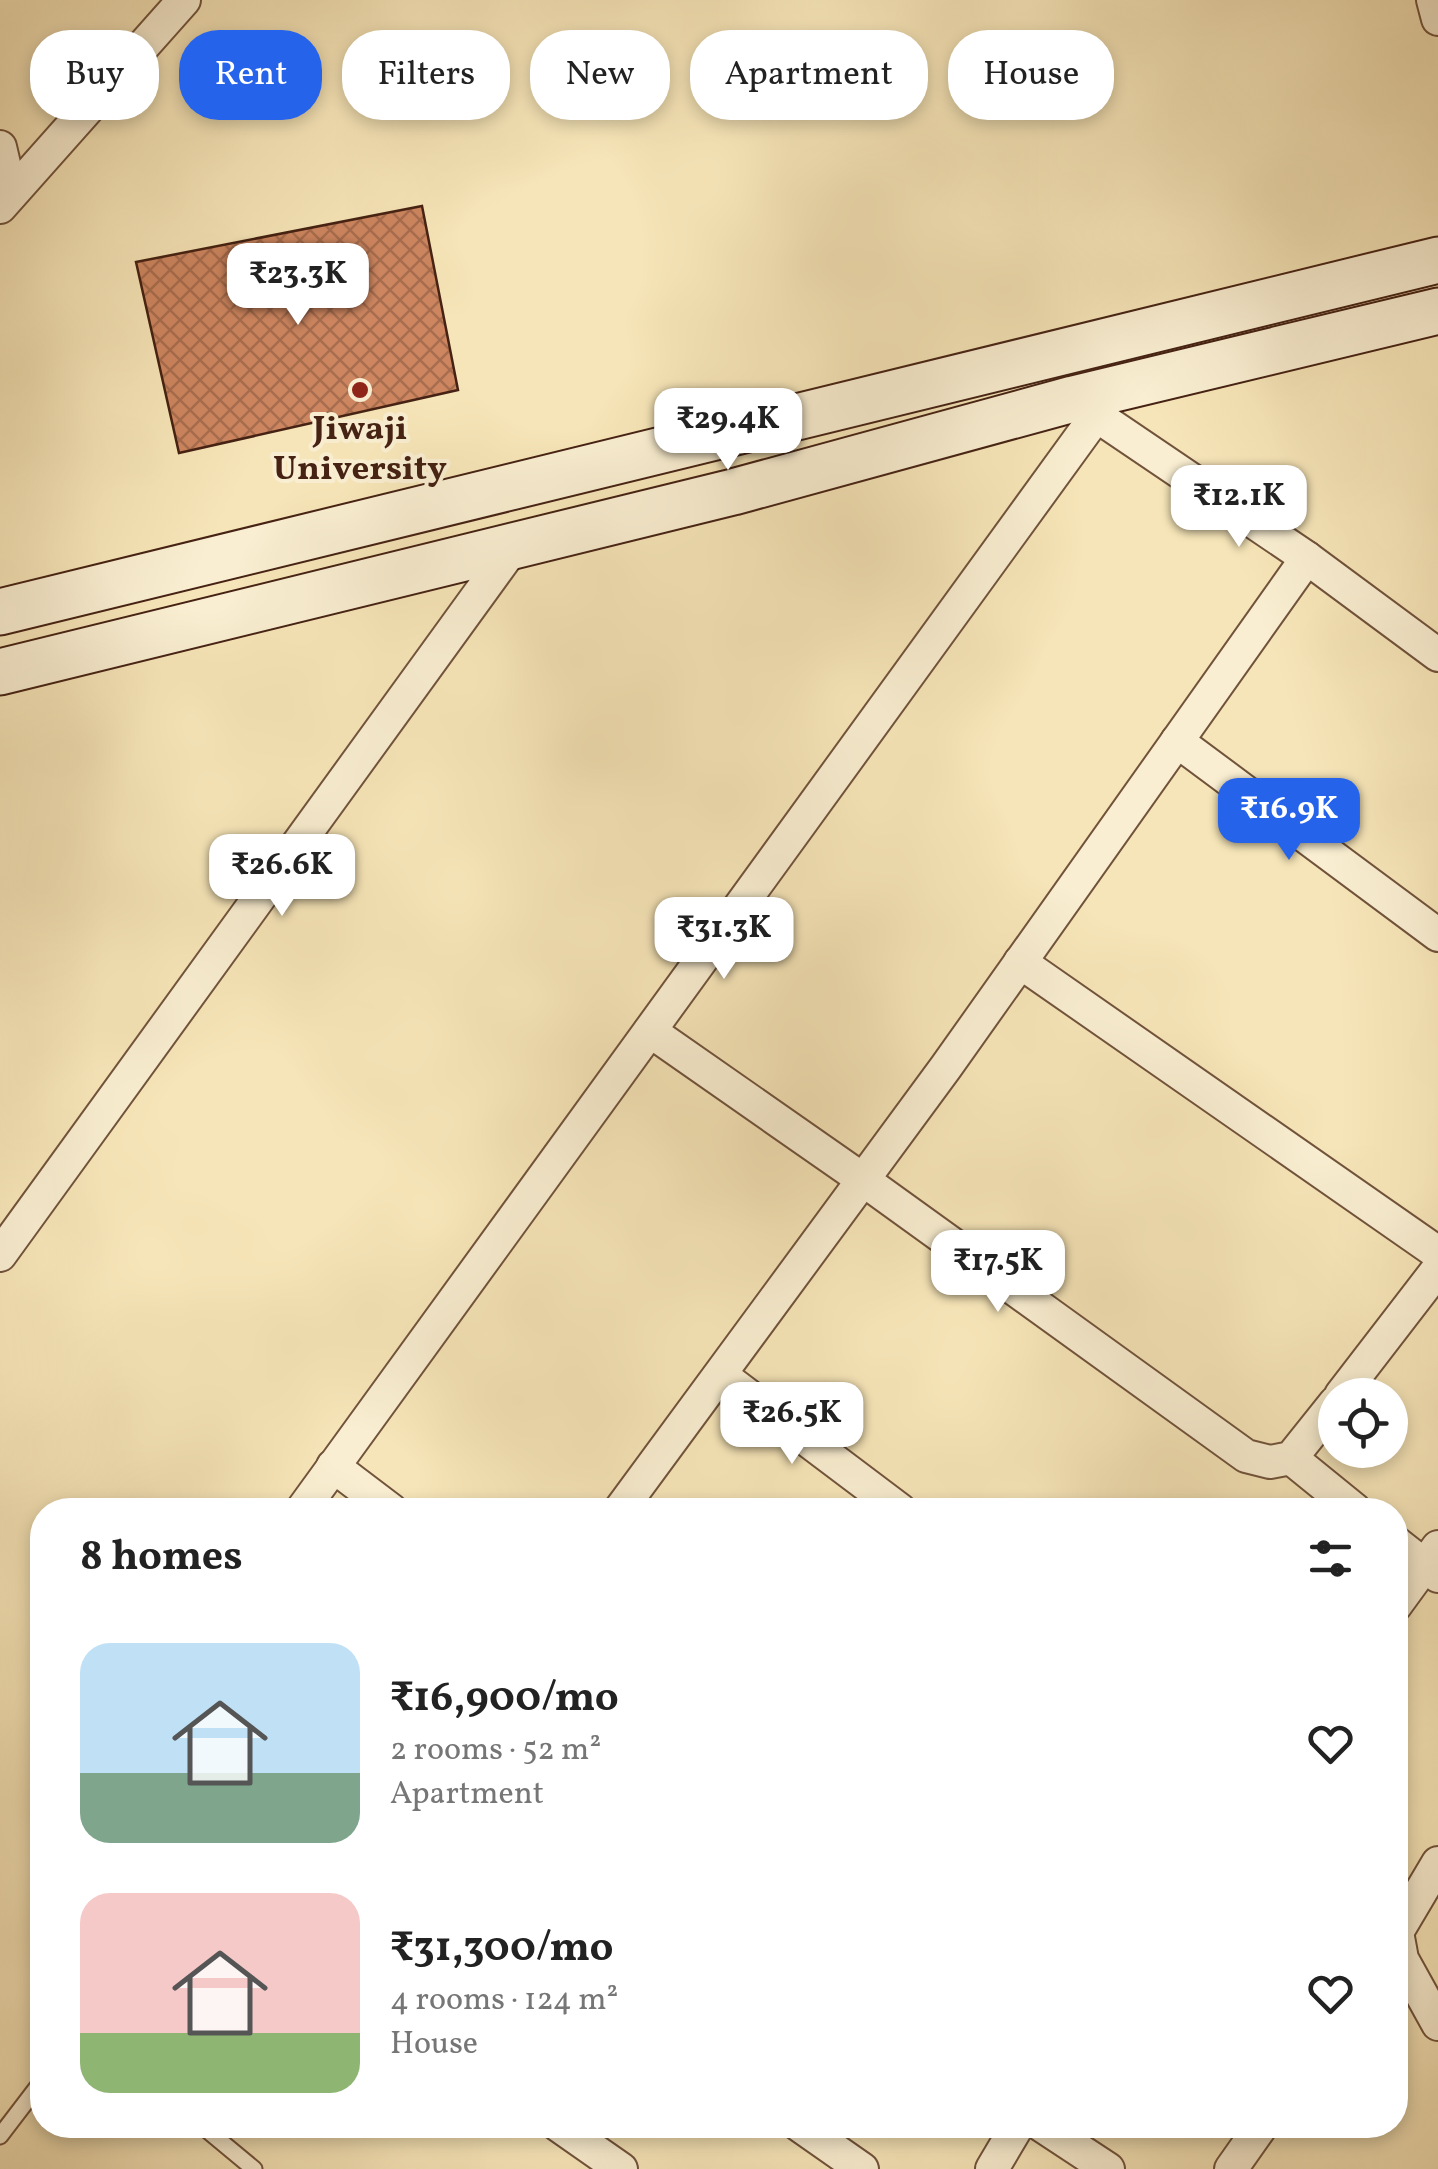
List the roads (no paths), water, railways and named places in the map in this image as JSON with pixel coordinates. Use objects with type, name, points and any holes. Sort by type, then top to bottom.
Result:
[{"type":"main road","points":[[0,612],[1438,260]]},
{"type":"main road","points":[[0,672],[1084,408],[1438,311]]},
{"type":"street","points":[[5,200],[184,0]]},
{"type":"street","points":[[1433,0],[1438,18]]},
{"type":"street","points":[[0,147],[5,200]]},
{"type":"street","points":[[311,1498],[650,1031],[1084,408],[1307,558],[1438,654]]},
{"type":"street","points":[[0,1255],[514,546]]},
{"type":"street","points":[[629,1498],[1020,962],[1307,558]]},
{"type":"street","points":[[1177,741],[1438,935]]},
{"type":"street","points":[[1020,962],[1438,1253]]},
{"type":"street","points":[[650,1031],[862,1178],[1246,1456],[1270,1462],[1291,1458],[1318,1424]]},
{"type":"street","points":[[1354,1378],[1438,1268]]},
{"type":"street","points":[[721,1375],[884,1498]]},
{"type":"street","points":[[1291,1458],[1340,1498]]},
{"type":"street","points":[[334,1466],[375,1498]]},
{"type":"street","points":[[1408,1549],[1433,1563],[1408,1591]]},
{"type":"street","points":[[1408,1913],[1438,1863]]},
{"type":"street","points":[[1408,1970],[1438,2024]]},
{"type":"street","points":[[576,2138],[620,2169]]},
{"type":"street","points":[[818,2138],[862,2169]]},
{"type":"street","points":[[992,2169],[1010,2138]]},
{"type":"street","points":[[1062,2138],[1108,2169]]},
{"type":"street","points":[[1231,2169],[1253,2138]]},
{"type":"lane","points":[[0,2136],[30,2097]]},
{"type":"lane","points":[[217,2138],[254,2169]]},
{"type":"place","name":"Jiwaji University","points":[[360,390]]}]
